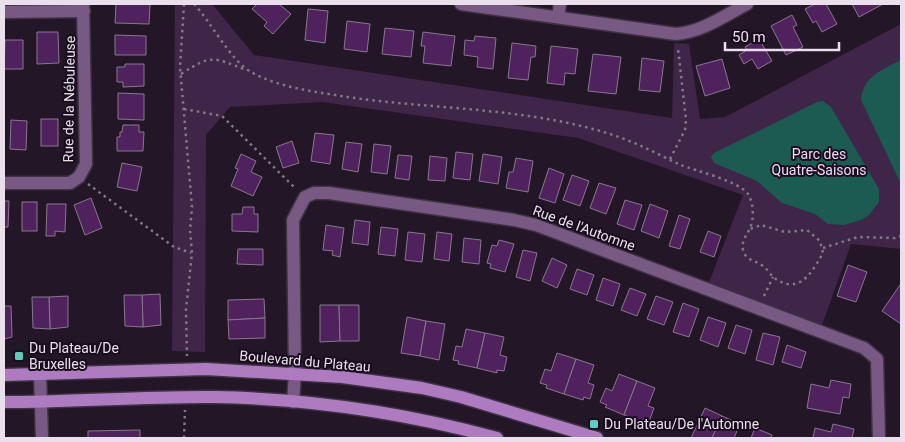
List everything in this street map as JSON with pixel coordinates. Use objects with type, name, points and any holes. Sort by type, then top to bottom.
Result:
[{"type":"main road","name":"Boulevard du Plateau","points":[[4,375],[206,369],[342,378],[422,388],[502,408],[565,433],[597,438]]},
{"type":"main road","points":[[4,402],[186,396],[293,402],[391,414],[457,427],[497,438]]},
{"type":"street","points":[[460,4],[676,34],[689,33],[701,28],[747,4]]},
{"type":"street","points":[[558,17],[560,4]]},
{"type":"street","points":[[4,12],[84,8]]},
{"type":"street","name":"Rue de la Nébuleuse","points":[[4,184],[70,183],[79,177],[86,164],[84,8]]},
{"type":"street","name":"Rue de l'Automne","points":[[305,197],[314,192],[329,193],[514,220],[536,225],[872,353],[877,359],[879,438]]},
{"type":"street","points":[[293,402],[295,374],[293,220],[305,197]]},
{"type":"street","points":[[40,374],[42,438]]},
{"type":"path","points":[[184,4],[181,74],[192,207],[190,230],[192,253],[186,309],[187,358]]},
{"type":"path","points":[[194,4],[210,21],[235,58],[250,72]]},
{"type":"path","points":[[670,159],[685,130],[686,120],[676,34]]},
{"type":"path","points":[[181,74],[209,58],[221,60],[284,85],[354,98],[527,116],[588,126],[748,193],[752,204],[750,229],[742,244],[746,256],[763,266],[773,277],[791,283],[800,283],[810,276],[823,253],[823,248],[814,234],[807,230],[785,232],[761,225],[750,229]]},
{"type":"path","points":[[184,108],[222,116],[305,197]]},
{"type":"path","points":[[79,177],[174,247],[192,253]]},
{"type":"path","points":[[823,248],[858,237],[896,238],[901,236]]},
{"type":"path","points":[[758,308],[773,277]]},
{"type":"path","points":[[184,438],[186,407]]},
{"type":"green space","name":"Parc des Quatre-Saisons","points":[[175,4],[212,4],[254,55],[672,118],[674,43],[689,44],[700,119],[725,117],[901,24],[901,249],[851,244],[820,331],[706,290],[743,195],[578,138],[322,102],[230,107],[206,135],[205,352],[172,351]]},
{"type":"shaded area","points":[[901,60],[901,184],[861,100],[865,85],[870,79]]},
{"type":"shaded area","points":[[823,101],[831,107],[879,189],[879,202],[869,215],[861,220],[844,225],[828,224],[815,214],[782,203],[757,181],[714,163],[711,157],[714,153],[817,102]]},
{"type":"building","points":[[116,4],[150,4],[149,24],[115,23]]},
{"type":"building","points":[[257,4],[279,4],[291,14],[273,34],[264,26],[267,22],[252,9]]},
{"type":"building","points":[[815,4],[826,4],[837,24],[822,32],[816,21],[813,23],[805,9]]},
{"type":"building","points":[[852,4],[883,4],[859,17]]},
{"type":"building","points":[[308,9],[328,11],[325,43],[305,40]]},
{"type":"building","points":[[792,15],[797,25],[793,27],[803,47],[786,55],[771,26]]},
{"type":"building","points":[[347,21],[370,24],[367,52],[344,49]]},
{"type":"building","points":[[385,28],[414,31],[411,57],[382,54]]},
{"type":"building","points":[[37,32],[58,32],[59,63],[37,64]]},
{"type":"building","points":[[423,32],[455,36],[451,66],[423,63],[425,46],[421,46]]},
{"type":"building","points":[[115,35],[146,36],[146,55],[115,55]]},
{"type":"building","points":[[475,36],[496,38],[493,69],[477,67],[478,57],[464,55],[465,40],[474,41]]},
{"type":"building","points":[[759,39],[772,61],[758,69],[752,59],[744,64],[739,55],[747,50],[745,47]]},
{"type":"building","points":[[5,40],[23,40],[23,69],[4,69]]},
{"type":"building","points":[[512,43],[536,46],[535,57],[531,57],[528,80],[508,78]]},
{"type":"building","points":[[551,46],[578,49],[575,74],[565,73],[564,85],[547,83]]},
{"type":"building","points":[[593,54],[621,57],[616,94],[588,91]]},
{"type":"building","points":[[642,58],[664,61],[660,92],[639,90]]},
{"type":"building","points":[[722,59],[730,88],[705,96],[696,66]]},
{"type":"building","points":[[125,64],[144,64],[144,86],[123,87],[123,82],[117,82],[117,67],[125,67]]},
{"type":"building","points":[[118,93],[144,94],[144,120],[118,119]]},
{"type":"building","points":[[41,119],[58,119],[58,146],[41,146]]},
{"type":"building","points":[[11,120],[27,121],[26,150],[10,149]]},
{"type":"building","points":[[123,125],[139,125],[139,132],[144,132],[143,151],[117,151],[117,137],[120,137]]},
{"type":"building","points":[[315,133],[334,135],[330,164],[311,161]]},
{"type":"building","points":[[292,141],[299,163],[283,168],[276,147]]},
{"type":"building","points":[[346,142],[362,144],[358,172],[342,169]]},
{"type":"building","points":[[374,144],[391,146],[387,174],[371,172]]},
{"type":"building","points":[[456,152],[473,154],[470,180],[453,178]]},
{"type":"building","points":[[241,154],[256,161],[251,172],[262,177],[253,196],[231,186],[238,169],[235,168]]},
{"type":"building","points":[[483,154],[502,157],[498,184],[479,181]]},
{"type":"building","points":[[398,155],[412,156],[409,180],[395,178]]},
{"type":"building","points":[[430,156],[447,158],[445,181],[428,180]]},
{"type":"building","points":[[516,158],[533,161],[528,192],[506,188],[509,172],[513,172]]},
{"type":"building","points":[[122,163],[142,167],[137,191],[117,187]]},
{"type":"building","points":[[549,168],[564,174],[555,203],[539,198]]},
{"type":"building","points":[[572,175],[589,181],[580,206],[563,200]]},
{"type":"building","points":[[599,183],[616,188],[606,214],[590,208]]},
{"type":"building","points":[[91,198],[102,228],[85,235],[74,205]]},
{"type":"building","points":[[625,200],[642,205],[634,230],[617,224]]},
{"type":"building","points":[[4,201],[9,201],[8,227],[4,227]]},
{"type":"building","points":[[22,202],[37,202],[37,231],[22,231]]},
{"type":"building","points":[[47,204],[66,204],[65,232],[55,231],[55,236],[46,236]]},
{"type":"building","points":[[650,204],[668,211],[659,238],[641,231]]},
{"type":"building","points":[[243,207],[254,207],[254,214],[258,214],[258,232],[232,231],[232,214],[242,214]]},
{"type":"building","points":[[679,215],[690,219],[680,249],[669,246]]},
{"type":"building","points":[[355,220],[370,222],[368,245],[352,243]]},
{"type":"building","points":[[326,225],[344,228],[340,257],[332,255],[333,251],[323,250]]},
{"type":"building","points":[[381,227],[398,229],[395,256],[378,254]]},
{"type":"building","points":[[708,231],[721,236],[714,257],[700,252]]},
{"type":"building","points":[[408,232],[425,234],[422,262],[405,260]]},
{"type":"building","points":[[437,232],[452,234],[449,261],[434,259]]},
{"type":"building","points":[[464,238],[481,240],[479,264],[462,262]]},
{"type":"building","points":[[499,240],[514,244],[505,272],[490,268],[491,264],[487,263],[492,245],[497,246]]},
{"type":"building","points":[[238,249],[263,249],[263,265],[237,264]]},
{"type":"building","points":[[523,250],[537,253],[530,281],[516,277]]},
{"type":"building","points":[[552,258],[567,265],[557,288],[542,281]]},
{"type":"building","points":[[848,265],[867,272],[856,302],[837,296]]},
{"type":"building","points":[[577,269],[594,275],[587,295],[570,289]]},
{"type":"building","points":[[603,278],[620,284],[613,306],[596,300]]},
{"type":"building","points":[[901,286],[901,324],[882,311]]},
{"type":"building","points":[[630,288],[646,294],[637,316],[621,310]]},
{"type":"building","points":[[160,294],[161,325],[143,327],[142,295]]},
{"type":"building","points":[[124,295],[142,295],[143,327],[125,326]]},
{"type":"building","points":[[68,296],[68,327],[50,329],[49,297]]},
{"type":"building","points":[[656,296],[673,302],[664,325],[647,319]]},
{"type":"building","points":[[32,297],[49,297],[50,329],[33,328]]},
{"type":"building","points":[[264,299],[265,318],[228,320],[228,300]]},
{"type":"building","points":[[683,303],[699,309],[689,337],[673,332]]},
{"type":"building","points":[[320,305],[339,305],[340,341],[320,342]]},
{"type":"building","points":[[339,305],[359,305],[359,341],[340,341]]},
{"type":"building","points":[[4,306],[11,306],[12,337],[4,339]]},
{"type":"building","points":[[407,317],[426,321],[420,356],[401,353]]},
{"type":"building","points":[[708,317],[726,323],[718,347],[700,340]]},
{"type":"building","points":[[265,318],[265,338],[229,339],[228,320]]},
{"type":"building","points":[[426,321],[445,324],[439,360],[420,356]]},
{"type":"building","points":[[736,325],[752,330],[745,354],[728,348]]},
{"type":"building","points":[[466,329],[485,333],[477,368],[458,364],[459,361],[453,360],[456,346],[462,347]]},
{"type":"building","points":[[485,333],[504,337],[500,355],[507,357],[504,371],[497,370],[497,373],[477,368]]},
{"type":"building","points":[[763,333],[780,337],[773,365],[756,360]]},
{"type":"building","points":[[787,345],[806,352],[801,368],[782,362]]},
{"type":"building","points":[[557,353],[576,359],[564,394],[546,388],[547,385],[540,383],[545,369],[551,371]]},
{"type":"building","points":[[576,359],[594,365],[588,383],[594,385],[590,399],[584,397],[583,400],[564,394]]},
{"type":"building","points":[[619,374],[637,381],[624,415],[605,407],[607,405],[600,402],[606,388],[612,391]]},
{"type":"building","points":[[831,380],[851,384],[849,398],[843,397],[840,414],[807,408],[811,384],[829,388]]},
{"type":"building","points":[[637,381],[655,388],[648,406],[654,408],[649,422],[643,419],[641,422],[624,415]]},
{"type":"building","points":[[705,408],[722,416],[712,438],[691,438]]},
{"type":"building","points":[[722,416],[740,424],[734,438],[712,438]]},
{"type":"building","points":[[833,424],[854,429],[852,438],[813,438],[815,428],[831,432]]},
{"type":"building","points":[[755,428],[772,435],[771,438],[751,438]]},
{"type":"building","points":[[140,430],[140,438],[88,438],[88,431]]},
{"type":"place","name":"Du Plateau/De Bruxelles","points":[[19,356]]},
{"type":"place","name":"Du Plateau/De l'Automne","points":[[594,424]]}]
